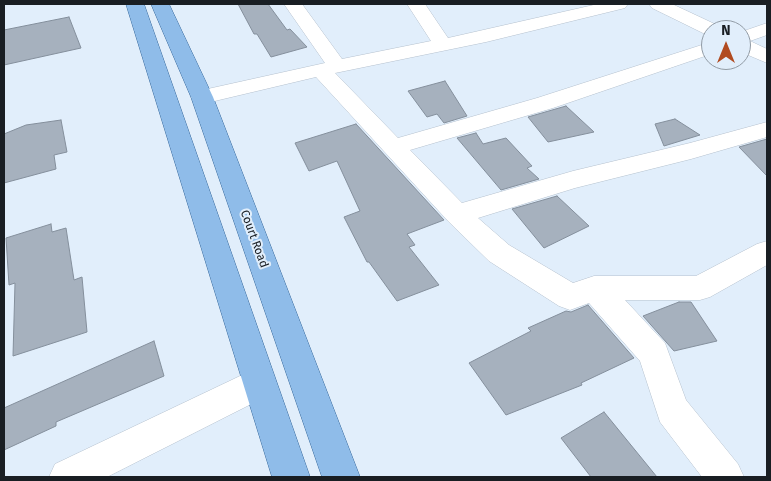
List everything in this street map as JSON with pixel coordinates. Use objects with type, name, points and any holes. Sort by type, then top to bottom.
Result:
[{"type":"main road","points":[[135,4],[291,477]]},
{"type":"main road","name":"Court Road","points":[[160,4],[202,97],[341,477]]},
{"type":"street","points":[[294,4],[329,68],[393,147],[457,214],[500,253],[570,297],[594,288],[700,288],[767,252]]},
{"type":"street","points":[[416,4],[443,45]]},
{"type":"street","points":[[202,97],[329,68],[443,45],[619,4]]},
{"type":"street","points":[[658,4],[701,25]]},
{"type":"street","points":[[751,35],[767,29]]},
{"type":"street","points":[[751,49],[767,57]]},
{"type":"street","points":[[393,147],[545,103],[701,51]]},
{"type":"street","points":[[457,214],[574,180],[691,151],[767,129]]},
{"type":"street","points":[[594,288],[654,353],[672,410],[726,477]]},
{"type":"street","points":[[68,477],[259,383]]},
{"type":"building","points":[[238,4],[268,4],[287,30],[290,29],[307,47],[271,57],[257,34],[254,34]]},
{"type":"building","points":[[69,17],[81,48],[4,65],[4,30]]},
{"type":"building","points":[[445,81],[467,116],[444,123],[437,114],[427,117],[408,91]]},
{"type":"building","points":[[566,106],[594,132],[548,142],[528,117]]},
{"type":"building","points":[[675,119],[700,135],[664,146],[655,124]]},
{"type":"building","points":[[61,120],[67,152],[54,155],[56,169],[4,183],[4,134],[26,125]]},
{"type":"building","points":[[356,124],[444,220],[407,234],[415,245],[409,247],[439,285],[397,301],[369,262],[367,262],[344,217],[360,211],[337,161],[309,171],[295,143]]},
{"type":"building","points":[[476,133],[483,144],[506,138],[532,166],[527,168],[539,179],[501,190],[457,138]]},
{"type":"building","points":[[767,139],[767,176],[739,147]]},
{"type":"building","points":[[557,196],[589,226],[544,248],[512,209]]},
{"type":"building","points":[[51,224],[52,232],[66,228],[74,280],[82,277],[87,332],[13,356],[15,283],[9,285],[6,238]]},
{"type":"building","points":[[679,302],[691,302],[717,341],[674,351],[643,316]]},
{"type":"building","points":[[588,305],[634,358],[581,383],[582,385],[506,415],[469,363],[531,331],[528,328],[566,311],[571,312]]},
{"type":"building","points":[[154,341],[164,376],[56,422],[56,426],[4,450],[4,408]]},
{"type":"building","points":[[604,412],[657,477],[591,477],[561,438]]}]
